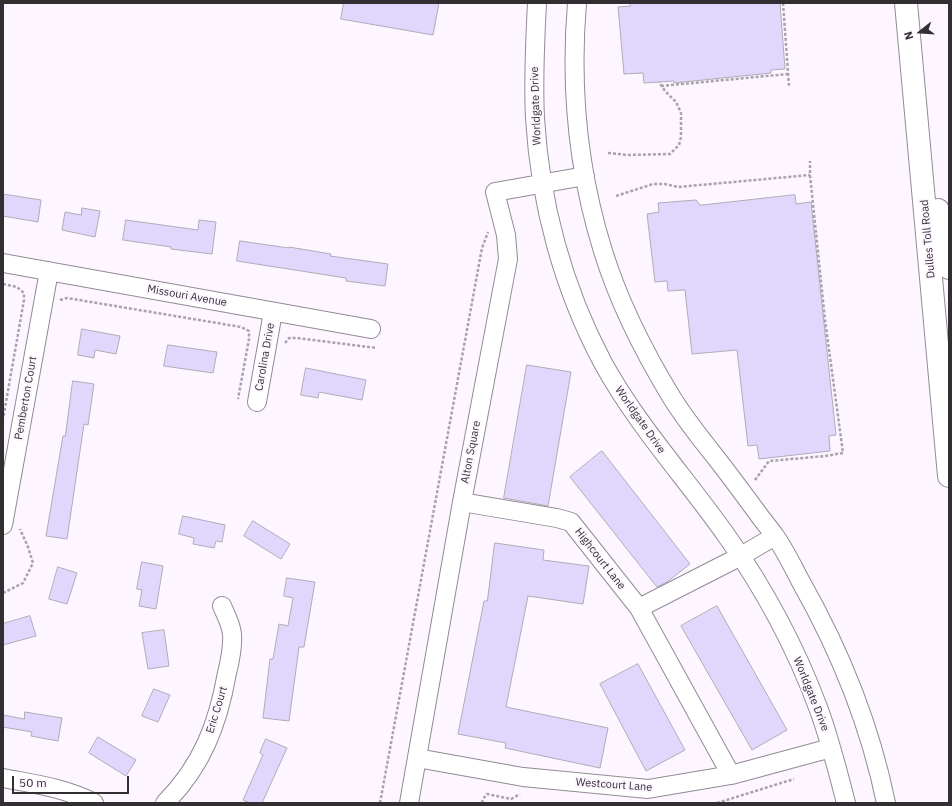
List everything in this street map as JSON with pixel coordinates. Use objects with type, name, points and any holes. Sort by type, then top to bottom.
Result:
[{"type":"highway","name":"Dulles Toll Road","points":[[906,3],[949,476]]},
{"type":"highway","points":[[915,95],[949,268]]},
{"type":"street","name":"Worldgate Drive","points":[[537,3],[534,56],[537,141],[542,183],[554,237],[570,289],[603,362],[630,408],[741,556],[767,597],[793,650],[818,708],[846,803]]},
{"type":"street","points":[[577,3],[574,37],[575,86],[584,176],[603,254],[622,304],[644,348],[673,400],[775,536],[819,614],[850,683],[865,721],[882,782],[886,803]]},
{"type":"street","name":"Alton Square","points":[[409,803],[462,502],[508,259],[506,235],[495,192],[584,176]]},
{"type":"street","name":"Missouri Avenue","points":[[3,263],[371,329]]},
{"type":"street","name":"Pemberton Court","points":[[11,525],[49,271]]},
{"type":"street","name":"Carolina Drive","points":[[257,402],[273,312]]},
{"type":"street","name":"Highcourt Lane","points":[[462,502],[557,518],[571,522],[639,608],[731,775]]},
{"type":"street","points":[[639,608],[741,556],[775,536]]},
{"type":"street","name":"Eric Court","points":[[165,803],[186,779],[198,760],[212,731],[222,701],[232,649],[232,634],[229,619],[222,606]]},
{"type":"street","name":"Westcourt Lane","points":[[417,758],[523,777],[648,789],[731,775],[831,748]]},
{"type":"street","points":[[3,778],[58,789],[94,803]]},
{"type":"path","points":[[783,3],[789,86]]},
{"type":"path","points":[[661,86],[788,74]]},
{"type":"path","points":[[608,153],[627,155],[670,154],[679,145],[681,137],[681,112],[676,102],[658,82]]},
{"type":"path","points":[[755,480],[769,461],[843,453],[825,320],[810,175],[810,161]]},
{"type":"path","points":[[616,196],[653,184],[665,184],[678,187],[810,175]]},
{"type":"path","points":[[380,803],[482,248],[489,230],[495,224],[503,222]]},
{"type":"path","points":[[3,284],[17,287],[24,293],[24,300],[3,419]]},
{"type":"path","points":[[60,306],[60,300],[67,298],[241,327],[249,332],[250,339],[238,399]]},
{"type":"path","points":[[283,349],[285,342],[289,338],[377,348]]},
{"type":"path","points":[[3,593],[23,583],[33,563],[28,547],[20,531],[11,525]]},
{"type":"path","points":[[717,803],[794,780]]},
{"type":"building","points":[[344,3],[439,3],[433,35],[341,19]]},
{"type":"building","points":[[630,3],[780,3],[785,69],[771,70],[771,73],[674,83],[674,81],[644,83],[643,73],[624,74],[618,7],[630,6]]},
{"type":"building","points":[[3,194],[41,200],[38,222],[3,216]]},
{"type":"building","points":[[795,195],[796,204],[811,202],[836,435],[829,436],[830,451],[759,459],[757,445],[748,446],[737,350],[692,354],[685,290],[668,291],[667,281],[655,282],[647,214],[659,212],[658,203],[696,200],[700,205]]},
{"type":"building","points":[[82,208],[100,211],[95,237],[62,230],[65,212],[81,215]]},
{"type":"building","points":[[126,220],[198,230],[199,220],[216,222],[212,254],[171,249],[171,247],[123,240]]},
{"type":"building","points":[[240,241],[289,247],[331,254],[330,256],[388,264],[385,286],[346,281],[346,278],[237,261]]},
{"type":"building","points":[[82,329],[120,336],[116,354],[95,350],[94,358],[78,355]]},
{"type":"building","points":[[168,345],[217,352],[213,373],[164,366]]},
{"type":"building","points":[[527,365],[571,372],[548,506],[504,498]]},
{"type":"building","points":[[306,368],[366,380],[362,400],[319,392],[318,398],[301,395]]},
{"type":"building","points":[[73,381],[94,384],[88,425],[84,424],[67,539],[46,536],[63,436],[65,436]]},
{"type":"building","points":[[602,451],[690,564],[667,582],[657,587],[570,477]]},
{"type":"building","points":[[183,516],[225,525],[222,542],[216,541],[214,548],[193,544],[194,538],[179,534]]},
{"type":"building","points":[[253,521],[290,544],[281,559],[244,536]]},
{"type":"building","points":[[495,543],[544,550],[543,560],[589,566],[583,604],[528,596],[506,707],[608,728],[600,768],[505,748],[506,743],[458,734],[484,601],[487,601]]},
{"type":"building","points":[[142,562],[163,566],[156,609],[139,606],[142,590],[137,589]]},
{"type":"building","points":[[58,567],[77,573],[67,604],[49,599]]},
{"type":"building","points":[[287,578],[315,582],[304,647],[299,647],[289,721],[263,718],[270,659],[273,659],[279,624],[288,626],[293,598],[284,596]]},
{"type":"building","points":[[717,606],[787,730],[752,750],[681,626]]},
{"type":"building","points":[[30,616],[36,636],[3,645],[3,624]]},
{"type":"building","points":[[164,630],[169,666],[148,669],[142,633]]},
{"type":"building","points":[[638,664],[685,750],[646,771],[600,684]]},
{"type":"building","points":[[154,689],[170,695],[158,722],[142,716]]},
{"type":"building","points":[[25,712],[62,718],[58,741],[31,736],[32,732],[3,727],[3,715],[24,719]]},
{"type":"building","points":[[98,737],[136,760],[126,776],[89,753]]},
{"type":"building","points":[[266,739],[287,748],[262,803],[250,803],[243,800],[263,755],[260,753]]}]
